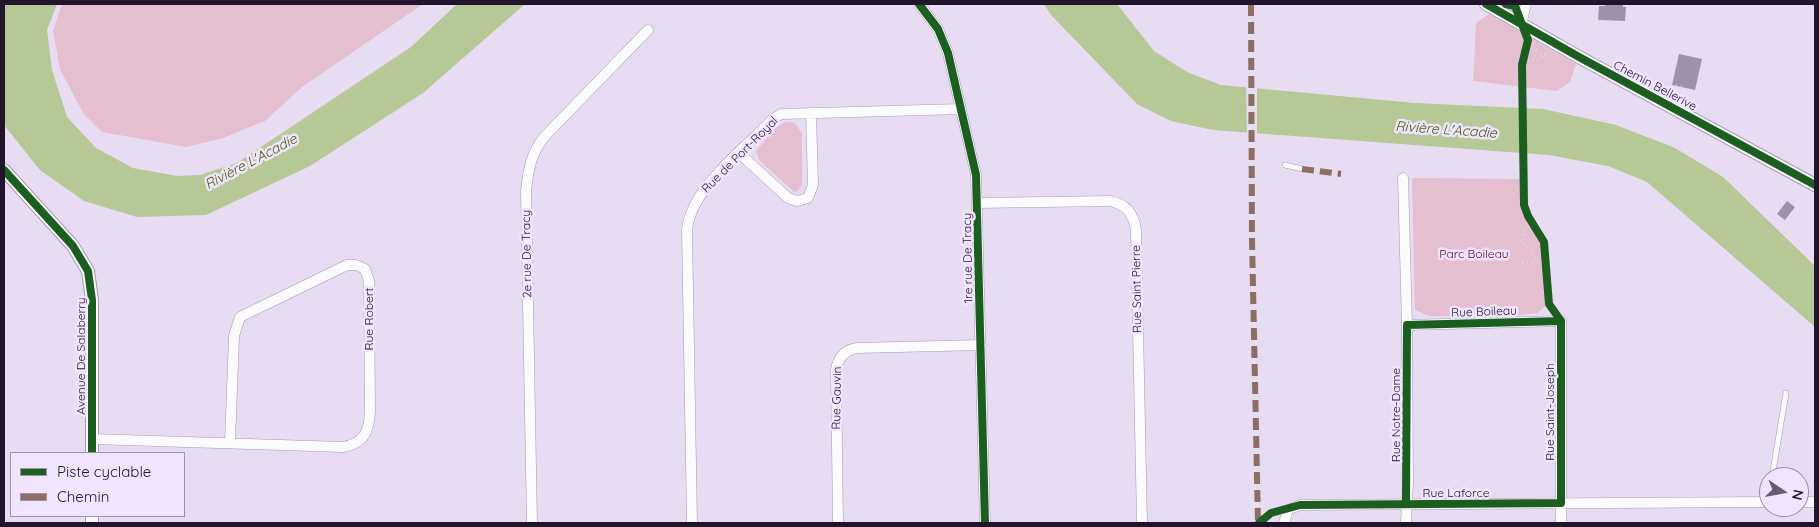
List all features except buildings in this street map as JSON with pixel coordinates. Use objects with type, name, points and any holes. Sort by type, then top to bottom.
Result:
[{"type":"street","name":"1re rue De Tracy","points":[[918,4],[933,22],[945,44],[976,175],[985,523]]},
{"type":"street","name":"Chemin Bellerive","points":[[1486,4],[1815,185]]},
{"type":"street","points":[[1522,25],[1526,4]]},
{"type":"street","name":"2e rue De Tracy","points":[[532,523],[526,192],[530,164],[535,149],[544,136],[648,30]]},
{"type":"street","name":"Rue de Port-Royal","points":[[692,523],[688,223],[698,198],[739,153],[777,116],[786,113],[961,109]]},
{"type":"street","points":[[739,153],[788,198],[797,201],[808,198],[813,185],[811,113]]},
{"type":"street","name":"Avenue De Salaberry","points":[[4,170],[74,246],[88,271],[92,300],[92,452]]},
{"type":"street","name":"Rue Notre-Dame","points":[[1403,178],[1407,325],[1406,523]]},
{"type":"street","name":"Rue Saint Pierre","points":[[978,203],[1110,201],[1123,206],[1133,216],[1136,230],[1142,523]]},
{"type":"street","name":"Rue Robert","points":[[92,439],[343,447],[363,438],[369,428],[370,411],[369,284],[365,269],[354,265],[343,267],[240,317],[234,336],[230,443]]},
{"type":"street","name":"Rue Boileau","points":[[1407,325],[1561,321]]},
{"type":"street","name":"Rue Saint-Joseph","points":[[1561,321],[1561,523]]},
{"type":"street","name":"Rue Gauvin","points":[[838,523],[836,370],[841,356],[849,349],[857,348],[981,345]]},
{"type":"street","name":"Rue Laforce","points":[[1284,523],[1291,507],[1304,504],[1561,503],[1759,498]]},
{"type":"lane","points":[[1285,165],[1302,169]]},
{"type":"lane","points":[[1774,467],[1786,393]]},
{"type":"path","points":[[1559,5],[1572,5]]},
{"type":"path","points":[[1594,21],[1614,21]]},
{"type":"path","points":[[1522,25],[1527,36],[1523,62],[1543,59],[1546,55],[1527,45]]},
{"type":"path","points":[[1533,60],[1537,50]]},
{"type":"path","points":[[1666,83],[1682,87]]},
{"type":"path","points":[[1532,223],[1524,228],[1524,245],[1531,248],[1537,262],[1547,269]]},
{"type":"path","points":[[1546,253],[1547,269]]},
{"type":"path","points":[[1522,262],[1537,262]]},
{"type":"green space","points":[[62,4],[423,4],[302,87],[265,121],[223,138],[186,147],[102,132],[83,113],[60,69],[53,31]]},
{"type":"green space","points":[[1489,14],[1576,64],[1570,82],[1557,91],[1473,81],[1476,23]]},
{"type":"green space","points":[[785,122],[795,123],[802,133],[802,184],[798,191],[794,192],[759,160],[756,151],[774,129]]},
{"type":"green space","name":"Parc Boileau","points":[[1412,178],[1520,179],[1522,210],[1539,237],[1544,251],[1547,304],[1538,313],[1513,316],[1429,316],[1415,310]]},
{"type":"water","name":"Rivière L'Acadie","points":[[4,4],[57,4],[47,30],[52,70],[67,117],[96,148],[133,168],[177,176],[200,175],[237,163],[411,47],[457,4],[525,4],[423,93],[310,166],[206,215],[137,217],[84,201],[40,170],[4,125]]},
{"type":"water","name":"Rivière L'Acadie","points":[[1044,4],[1117,4],[1154,51],[1187,72],[1221,85],[1415,103],[1543,109],[1616,125],[1675,148],[1723,177],[1815,266],[1815,327],[1647,182],[1608,166],[1549,155],[1213,130],[1171,121],[1137,104],[1052,16]]},
{"type":"pier","points":[[1246,85],[1257,86],[1257,136],[1247,136]]},
{"type":"pier","points":[[1519,106],[1525,106],[1525,156],[1520,155]]},
{"type":"marked path","points":[[1251,4],[1252,240],[1258,523]]},
{"type":"marked path","points":[[1302,169],[1341,174]]},
{"type":"cycle path","points":[[919,4],[938,29],[948,53],[976,175],[985,523]]},
{"type":"cycle path","points":[[1486,4],[1579,57],[1815,185]]},
{"type":"cycle path","points":[[1506,4],[1515,6],[1528,40],[1522,65],[1524,205],[1528,216],[1544,242],[1549,304],[1561,321]]},
{"type":"cycle path","points":[[4,170],[73,246],[88,271],[92,300],[92,452]]},
{"type":"cycle path","points":[[1406,504],[1407,325],[1561,321]]},
{"type":"cycle path","points":[[1259,523],[1271,513],[1300,505],[1561,503],[1561,321]]}]
